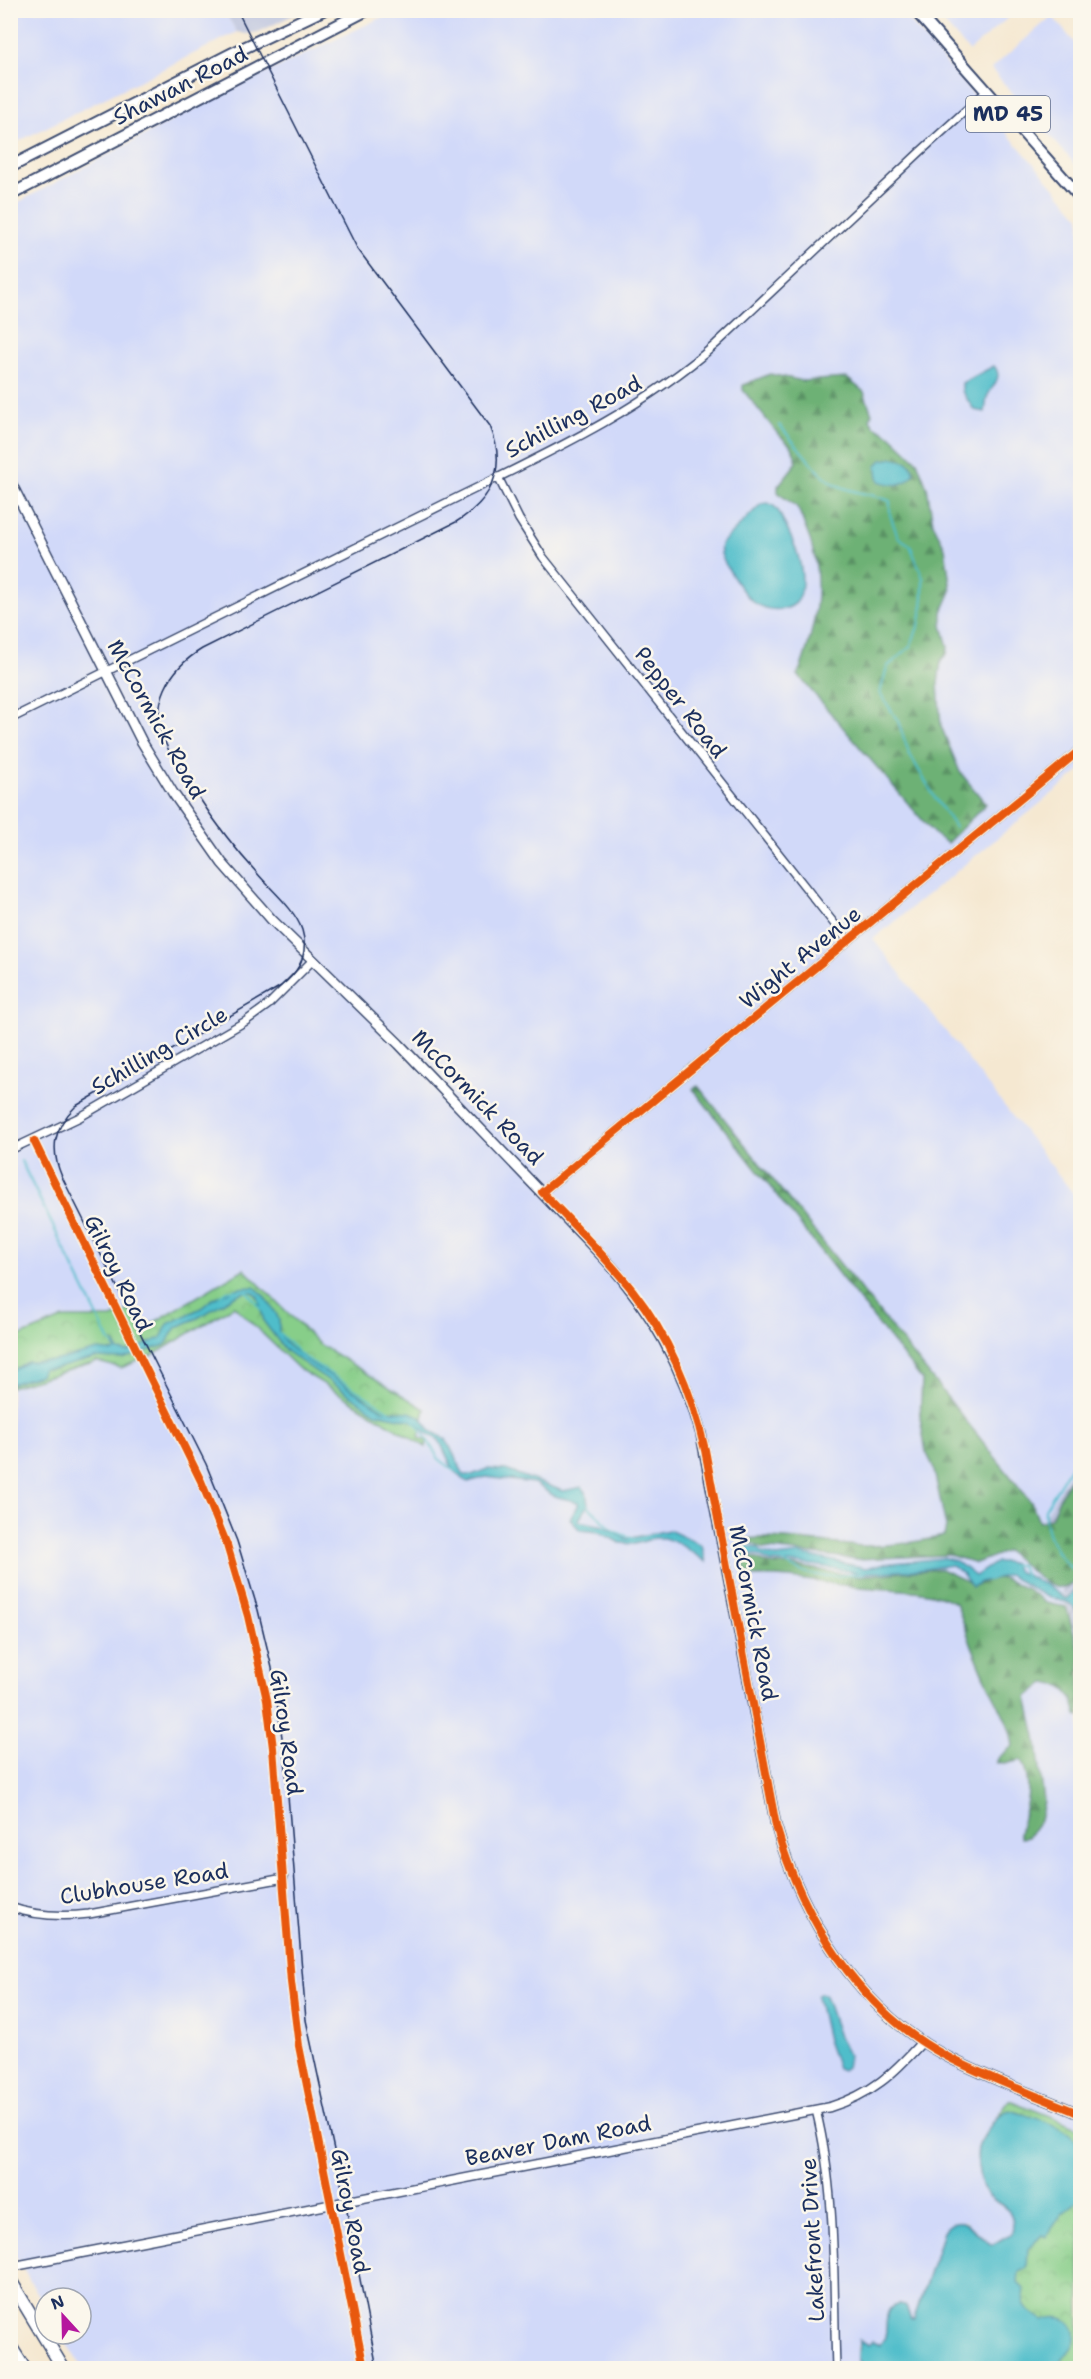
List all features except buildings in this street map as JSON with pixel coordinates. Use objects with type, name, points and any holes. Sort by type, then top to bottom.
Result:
[{"type":"highway","points":[[10,2280],[63,2368]]},
{"type":"highway","points":[[10,2346],[24,2368]]},
{"type":"main road","name":"Shawan Road","points":[[10,167],[233,53],[323,10]]},
{"type":"main road","name":"Shawan Road","points":[[10,195],[367,10]]},
{"type":"main road","name":"MD 45","points":[[915,10],[1080,197]]},
{"type":"main road","name":"McCormick Road","points":[[10,481],[142,742],[193,823],[253,900],[312,961],[407,1052],[542,1192],[634,1292],[657,1328],[682,1375],[705,1450],[772,1804],[789,1866],[813,1918],[843,1965],[877,2003],[922,2042]]},
{"type":"main road","points":[[922,2042],[968,2067],[1080,2114]]},
{"type":"street","name":"Schilling Road","points":[[106,671],[615,417],[687,369],[987,91]]},
{"type":"street","name":"Pepper Road","points":[[498,477],[519,519],[543,557],[848,941]]},
{"type":"street","points":[[10,719],[106,671]]},
{"type":"street","name":"Wight Avenue","points":[[542,1192],[1080,750]]},
{"type":"street","name":"Schilling Circle","points":[[10,1150],[80,1118],[246,1021],[268,1005],[312,961]]},
{"type":"street","name":"Gilroy Road","points":[[34,1141],[190,1456],[212,1505],[234,1565],[248,1616],[267,1700],[273,1748],[296,2026],[364,2368]]},
{"type":"street","name":"Clubhouse Road","points":[[10,1907],[56,1916],[88,1914],[284,1878]]},
{"type":"street","name":"Beaver Dam Road","points":[[10,2267],[816,2110],[844,2103],[870,2091],[892,2074],[922,2042]]},
{"type":"street","name":"Lakefront Drive","points":[[816,2110],[823,2138],[830,2186],[836,2368]]},
{"type":"shaded area","points":[[11,11],[224,11],[237,32],[11,145]]},
{"type":"shaded area","points":[[224,11],[301,11],[259,32],[246,34],[237,32]]},
{"type":"shaded area","points":[[395,11],[901,11],[1080,217],[1080,771],[873,939],[1080,1202],[1080,1457],[1040,1523],[1080,1648],[1080,2128],[1009,2100],[978,2148],[979,2174],[985,2193],[1011,2213],[1014,2220],[1012,2234],[992,2245],[964,2221],[943,2232],[914,2319],[909,2313],[887,2314],[885,2337],[879,2345],[868,2345],[859,2341],[858,2359],[863,2368],[82,2368],[68,2346],[93,2346],[93,2286],[33,2286],[11,2248],[11,1387],[97,1362],[121,1368],[155,1354],[234,1306],[299,1369],[419,1438],[425,1409],[319,1344],[244,1269],[143,1329],[132,1309],[112,1318],[64,1318],[11,1340],[11,206],[230,90]]},
{"type":"shaded area","points":[[933,11],[1016,11],[969,51]]},
{"type":"shaded area","points":[[1052,16],[1080,49],[1080,170],[991,69]]},
{"type":"shaded area","points":[[1080,1457],[1080,1648],[1040,1523]]},
{"type":"green space","points":[[770,374],[803,381],[847,378],[864,392],[872,414],[870,419],[874,426],[890,435],[917,461],[927,487],[933,523],[945,548],[951,591],[942,612],[942,625],[948,647],[947,654],[941,660],[938,684],[941,726],[960,772],[986,804],[947,843],[935,835],[798,675],[814,620],[817,583],[812,545],[800,513],[796,506],[778,492],[778,486],[797,462],[792,447],[778,434],[743,390],[743,385]]},
{"type":"green space","points":[[698,1086],[1031,1502],[1039,1522],[1051,1518],[1061,1494],[1080,1462],[1080,1577],[1073,1583],[1062,1588],[1053,1586],[1039,1578],[1007,1551],[976,1563],[949,1555],[857,1559],[762,1548],[745,1540],[766,1538],[865,1546],[885,1545],[944,1536],[946,1527],[933,1466],[926,1452],[920,1418],[922,1380],[693,1089]]},
{"type":"green space","points":[[244,1269],[319,1344],[425,1409],[419,1438],[427,1440],[426,1447],[299,1369],[234,1306],[155,1354],[121,1368],[97,1362],[11,1387],[11,1340],[64,1318],[112,1318],[132,1309],[143,1329]]},
{"type":"green space","points":[[742,1555],[768,1564],[856,1576],[941,1569],[975,1585],[995,1578],[1004,1579],[1027,1589],[1046,1603],[1066,1607],[1080,1653],[1080,1716],[1077,1715],[1072,1698],[1062,1686],[1045,1683],[1027,1697],[1036,1736],[1044,1801],[1040,1821],[1028,1837],[1021,1838],[1019,1833],[1028,1796],[1025,1770],[1021,1760],[1005,1764],[996,1763],[999,1757],[1013,1746],[1012,1738],[956,1603],[921,1592],[781,1577],[754,1577],[745,1570]]},
{"type":"green space","points":[[1009,2100],[1080,2128],[1080,2368],[863,2368],[858,2359],[859,2340],[868,2345],[872,2342],[880,2345],[885,2337],[890,2309],[900,2305],[906,2307],[911,2319],[914,2319],[943,2232],[949,2225],[956,2222],[967,2224],[992,2245],[1012,2233],[1013,2224],[1010,2213],[985,2190],[978,2158],[978,2148],[983,2137]]},
{"type":"water","points":[[994,366],[998,374],[987,397],[985,412],[974,410],[962,391],[962,383]]},
{"type":"water","points":[[894,458],[908,462],[914,474],[898,484],[879,481],[876,466],[882,460]]},
{"type":"water","points":[[768,503],[779,512],[796,550],[801,571],[801,592],[798,599],[794,604],[782,609],[761,606],[751,600],[734,579],[721,551],[721,544],[761,504]]},
{"type":"water","points":[[254,1287],[263,1294],[276,1313],[279,1320],[279,1333],[287,1345],[383,1410],[409,1412],[420,1416],[431,1431],[446,1439],[464,1475],[472,1475],[487,1469],[506,1470],[563,1491],[582,1487],[586,1492],[588,1505],[578,1521],[604,1526],[627,1539],[669,1530],[702,1545],[706,1562],[678,1543],[664,1538],[655,1538],[635,1544],[620,1543],[599,1532],[580,1530],[570,1519],[578,1502],[554,1496],[534,1483],[486,1477],[468,1482],[462,1479],[453,1469],[439,1440],[429,1435],[418,1424],[410,1420],[376,1413],[286,1351],[264,1322],[258,1297],[253,1292],[233,1297],[178,1327],[165,1345],[122,1359],[95,1358],[54,1369],[43,1369],[40,1375],[11,1384],[10,1372],[27,1362],[53,1361],[98,1350],[114,1352],[116,1350],[113,1347],[114,1343],[119,1351],[128,1352],[161,1338],[168,1324],[201,1308],[214,1298],[239,1288]]},
{"type":"water","points":[[740,1545],[758,1548],[763,1553],[777,1557],[800,1554],[866,1568],[882,1564],[944,1558],[956,1561],[975,1576],[996,1562],[1006,1562],[1013,1564],[1017,1571],[1046,1585],[1066,1599],[1080,1579],[1080,1606],[1076,1610],[1069,1603],[1045,1596],[1009,1575],[980,1582],[972,1587],[962,1573],[951,1565],[919,1570],[860,1573],[813,1565],[770,1562],[757,1555],[740,1554],[738,1550]]},
{"type":"water","points":[[820,1993],[826,1998],[839,2037],[848,2055],[847,2066],[842,2070],[837,2068],[827,2040],[817,1996]]},
{"type":"water","points":[[1010,2110],[1040,2119],[1062,2129],[1077,2142],[1080,2151],[1080,2199],[1062,2214],[1046,2237],[1042,2235],[1028,2249],[1027,2268],[1019,2272],[1018,2282],[1024,2288],[1024,2305],[1029,2311],[1043,2320],[1063,2319],[1072,2326],[1075,2331],[1073,2345],[1059,2368],[863,2368],[858,2359],[859,2340],[868,2345],[872,2342],[880,2345],[885,2337],[890,2309],[900,2305],[906,2307],[911,2319],[914,2319],[943,2232],[949,2225],[961,2222],[992,2245],[1012,2233],[1013,2224],[1010,2213],[985,2190],[978,2159],[980,2142],[994,2121]]},
{"type":"waterway","points":[[779,425],[830,481],[843,488],[890,501],[890,515],[898,537],[910,545],[923,578],[920,622],[910,647],[887,667],[880,693],[898,721],[909,753],[955,827]]},
{"type":"waterway","points":[[21,1161],[114,1346]]},
{"type":"waterway","points":[[219,1297],[227,1291],[235,1290]]},
{"type":"waterway","points":[[246,1290],[263,1311]]},
{"type":"waterway","points":[[279,1333],[301,1355],[391,1412]]},
{"type":"waterway","points":[[413,1421],[420,1428],[439,1459],[455,1471]]},
{"type":"waterway","points":[[1080,1451],[1045,1509],[1048,1534],[1056,1550],[1073,1570],[1080,1570]]},
{"type":"waterway","points":[[586,1504],[614,1531],[634,1539]]},
{"type":"waterway","points":[[783,1562],[803,1572],[822,1576],[864,1573]]},
{"type":"waterway","points":[[987,1580],[997,1576],[1011,1565],[1021,1566],[1025,1576]]},
{"type":"waterway","points":[[1079,1606],[1080,1621]]},
{"type":"tram line","points":[[237,10],[357,248],[490,426],[495,441],[496,468],[488,492],[469,513],[456,522],[202,649],[190,657],[172,677],[165,689],[159,714],[168,749],[225,834],[299,922],[304,938],[303,954],[293,975],[281,986],[76,1106],[62,1122],[55,1148],[62,1177],[206,1464],[237,1541],[258,1610],[272,1668],[285,1758],[306,2020],[345,2201],[377,2368]]},
{"type":"cycle path","points":[[1080,750],[542,1192],[633,1291],[658,1327],[686,1387],[705,1450],[776,1826],[801,1894],[818,1927],[838,1958],[861,1987],[886,2014],[915,2037],[979,2072],[1080,2114]]},
{"type":"cycle path","points":[[34,1141],[201,1481],[227,1545],[248,1616],[267,1700],[273,1748],[291,1982],[299,2046],[364,2368]]}]
